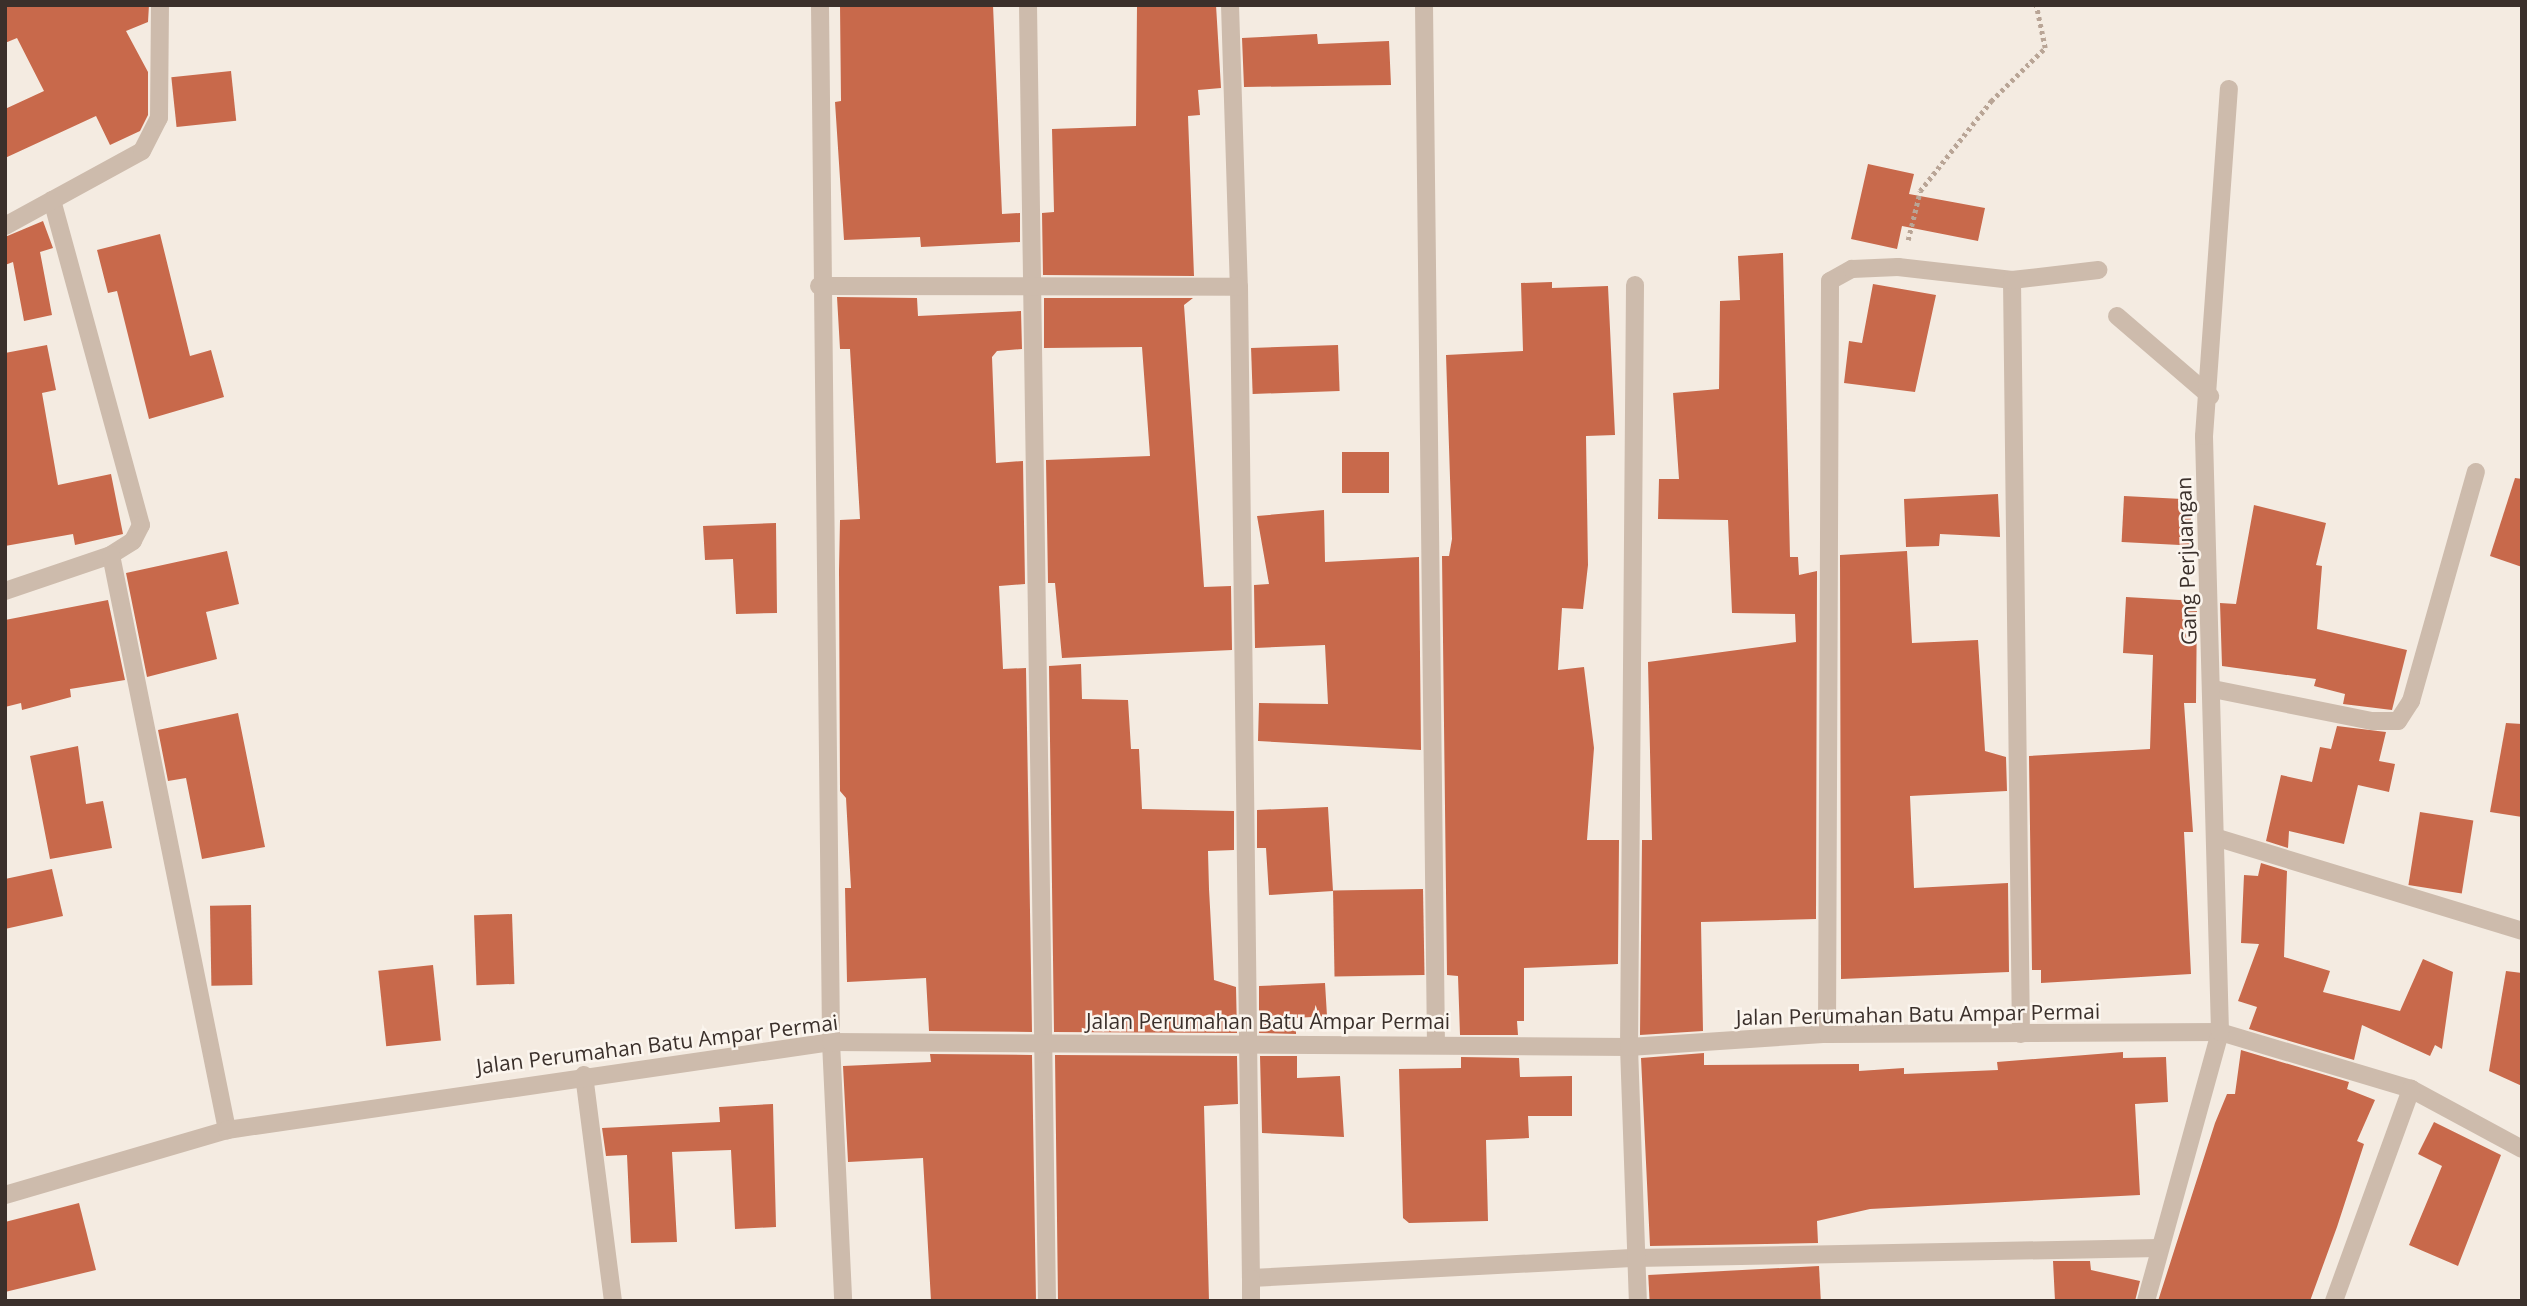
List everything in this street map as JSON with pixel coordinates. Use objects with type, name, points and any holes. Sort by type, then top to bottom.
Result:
[{"type":"street","points":[[5,226],[142,151],[159,118],[160,5]]},
{"type":"street","points":[[820,5],[818,286],[831,1042],[843,1301]]},
{"type":"street","points":[[1028,5],[1047,1301]]},
{"type":"street","points":[[1230,5],[1239,287],[1251,1047],[1251,1301]]},
{"type":"street","points":[[1424,5],[1436,1043]]},
{"type":"street","name":"Gang Perjuangan","points":[[2146,1301],[2220,1032],[2218,838],[2204,436],[2210,396],[2229,89]]},
{"type":"street","points":[[5,591],[111,555],[133,541],[141,525],[52,200]]},
{"type":"street","points":[[1827,1034],[1830,281],[1852,269],[1898,267],[2012,280],[2098,270]]},
{"type":"street","points":[[2012,280],[2021,1034]]},
{"type":"street","points":[[818,286],[1031,282],[1239,287]]},
{"type":"street","points":[[1635,285],[1629,1047],[1638,1301]]},
{"type":"street","points":[[2117,316],[2210,396]]},
{"type":"street","points":[[2213,689],[2372,721],[2398,721],[2411,701],[2476,472]]},
{"type":"street","points":[[111,555],[228,1130]]},
{"type":"street","points":[[2218,838],[2522,931]]},
{"type":"street","name":"Jalan Perumahan Batu Ampar Permai","points":[[5,1195],[228,1130],[584,1075],[831,1042],[1251,1047],[1436,1043],[1629,1047],[1827,1034],[2220,1032],[2411,1089],[2522,1149]]},
{"type":"street","points":[[584,1075],[613,1301]]},
{"type":"street","points":[[2334,1301],[2411,1089]]},
{"type":"street","points":[[1251,1278],[1636,1258],[2159,1248]]},
{"type":"path","points":[[1779,5],[1808,5]]},
{"type":"path","points":[[1898,267],[1920,191],[1991,101],[2045,48],[2036,5]]},
{"type":"building","points":[[5,5],[149,5],[148,22],[126,31],[148,72],[148,115],[140,131],[110,145],[96,116],[5,158],[5,109],[44,91],[17,38],[5,43]]},
{"type":"building","points":[[840,5],[993,5],[1002,214],[1020,213],[1020,242],[921,247],[920,237],[844,240],[835,102],[841,101]]},
{"type":"building","points":[[1137,5],[1216,5],[1221,88],[1198,90],[1200,115],[1188,116],[1194,276],[1043,275],[1042,213],[1054,212],[1052,129],[1136,126]]},
{"type":"building","points":[[1317,34],[1318,44],[1389,41],[1391,85],[1244,87],[1242,38]]},
{"type":"building","points":[[231,71],[236,121],[177,127],[171,77]]},
{"type":"building","points":[[1868,164],[1914,174],[1909,194],[1985,208],[1978,241],[1902,226],[1897,249],[1851,239]]},
{"type":"building","points":[[43,221],[53,248],[40,252],[52,315],[24,321],[13,262],[5,265],[5,237]]},
{"type":"building","points":[[160,234],[190,356],[211,350],[224,397],[149,419],[117,291],[108,293],[97,250]]},
{"type":"building","points":[[1783,253],[1790,557],[1798,557],[1799,575],[1817,571],[1816,919],[1701,922],[1703,1031],[1640,1035],[1642,840],[1652,840],[1648,662],[1796,642],[1795,614],[1732,613],[1728,520],[1658,519],[1659,479],[1679,479],[1673,393],[1719,389],[1720,301],[1740,300],[1738,256]]},
{"type":"building","points":[[1552,282],[1552,288],[1608,286],[1615,435],[1586,436],[1588,565],[1583,609],[1562,608],[1558,670],[1584,667],[1594,748],[1587,840],[1619,840],[1618,964],[1524,968],[1524,1021],[1517,1021],[1518,1035],[1460,1035],[1458,976],[1447,975],[1442,556],[1449,556],[1452,539],[1446,355],[1523,351],[1521,283]]},
{"type":"building","points":[[1873,284],[1936,295],[1915,392],[1844,383],[1849,341],[1862,343]]},
{"type":"building","points":[[837,297],[917,298],[918,316],[1021,311],[1022,349],[997,351],[992,357],[996,463],[1023,461],[1025,584],[999,586],[1003,669],[1026,668],[1032,1032],[929,1031],[926,978],[847,982],[845,888],[851,888],[846,798],[840,791],[840,520],[860,519],[850,349],[840,349]]},
{"type":"building","points":[[1044,298],[1193,298],[1184,305],[1204,587],[1231,586],[1232,650],[1062,658],[1055,583],[1048,583],[1046,460],[1150,456],[1142,347],[1044,348]]},
{"type":"building","points":[[47,345],[56,390],[42,393],[58,485],[111,474],[123,534],[75,545],[73,534],[5,546],[5,353]]},
{"type":"building","points":[[1338,345],[1340,391],[1253,394],[1251,348]]},
{"type":"building","points":[[1342,452],[1389,452],[1389,493],[1342,493]]},
{"type":"building","points":[[2515,478],[2522,479],[2522,567],[2490,556]]},
{"type":"building","points":[[1998,494],[2000,537],[1940,534],[1939,546],[1906,547],[1904,499]]},
{"type":"building","points":[[2124,496],[2192,500],[2189,545],[2122,542]]},
{"type":"building","points":[[2254,505],[2326,523],[2316,565],[2322,566],[2317,629],[2407,650],[2392,710],[2343,704],[2345,694],[2314,686],[2316,679],[2222,666],[2220,603],[2236,604]]},
{"type":"building","points":[[1324,510],[1325,562],[1419,557],[1421,750],[1258,741],[1259,703],[1328,704],[1325,645],[1255,648],[1254,585],[1269,584],[1257,516]]},
{"type":"building","points":[[776,523],[777,613],[736,614],[733,559],[705,560],[703,526]]},
{"type":"building","points":[[227,551],[239,604],[206,612],[217,659],[147,677],[126,573]]},
{"type":"building","points":[[1907,551],[1912,643],[1978,640],[1985,751],[2006,757],[2007,791],[1910,796],[1914,888],[2008,883],[2009,972],[1841,979],[1840,555]]},
{"type":"building","points":[[2126,597],[2197,601],[2196,703],[2184,703],[2193,832],[2184,832],[2191,974],[2041,983],[2041,970],[2032,970],[2029,756],[2150,749],[2153,655],[2123,653]]},
{"type":"building","points":[[108,600],[125,680],[70,689],[71,697],[22,710],[21,703],[5,707],[5,620]]},
{"type":"building","points":[[1081,664],[1082,699],[1128,700],[1131,749],[1139,749],[1142,809],[1234,811],[1234,850],[1208,851],[1214,980],[1236,987],[1237,1033],[1054,1032],[1049,666]]},
{"type":"building","points":[[238,713],[265,847],[202,859],[186,778],[168,781],[158,730]]},
{"type":"building","points":[[2506,723],[2522,724],[2522,817],[2490,812]]},
{"type":"building","points":[[2337,726],[2386,732],[2379,761],[2395,764],[2389,792],[2358,785],[2344,844],[2289,831],[2288,848],[2266,841],[2281,775],[2312,782],[2320,747],[2331,749]]},
{"type":"building","points":[[78,746],[86,804],[103,801],[112,848],[50,859],[30,756]]},
{"type":"building","points":[[1328,807],[1333,891],[1269,895],[1266,848],[1257,848],[1257,810]]},
{"type":"building","points":[[2420,812],[2473,820],[2462,894],[2408,885]]},
{"type":"building","points":[[2261,863],[2287,871],[2284,957],[2330,971],[2323,992],[2400,1011],[2423,959],[2453,972],[2442,1049],[2435,1045],[2430,1056],[2362,1025],[2354,1060],[2249,1029],[2257,1007],[2238,1001],[2259,944],[2241,943],[2244,875],[2258,876]]},
{"type":"building","points":[[52,869],[63,916],[5,929],[5,879]]},
{"type":"building","points":[[1423,889],[1425,975],[1335,977],[1333,891]]},
{"type":"building","points":[[251,905],[252,985],[211,986],[210,906]]},
{"type":"building","points":[[512,914],[514,984],[476,985],[474,915]]},
{"type":"building","points":[[433,965],[441,1041],[386,1046],[378,971]]},
{"type":"building","points":[[2506,971],[2522,973],[2522,1086],[2489,1071]]},
{"type":"building","points":[[1325,983],[1327,1016],[1296,1018],[1296,1034],[1259,1033],[1259,986]]},
{"type":"building","points":[[2241,1050],[2349,1082],[2347,1089],[2375,1100],[2357,1141],[2364,1144],[2337,1227],[2310,1301],[2158,1301],[2215,1123],[2227,1094],[2235,1094]]},
{"type":"building","points":[[2123,1052],[2123,1058],[2166,1057],[2168,1102],[2135,1104],[2140,1195],[1870,1209],[1817,1221],[1818,1243],[1650,1246],[1641,1058],[1704,1053],[1704,1065],[1859,1064],[1859,1071],[1904,1068],[1904,1074],[1998,1070],[1997,1062]]},
{"type":"building","points":[[930,1054],[1032,1055],[1036,1301],[931,1301],[923,1158],[848,1162],[843,1066],[931,1062]]},
{"type":"building","points":[[1055,1055],[1237,1056],[1238,1104],[1204,1106],[1209,1301],[1058,1301]]},
{"type":"building","points":[[1260,1056],[1297,1056],[1297,1078],[1340,1076],[1344,1137],[1262,1133]]},
{"type":"building","points":[[1461,1057],[1519,1058],[1520,1077],[1572,1076],[1572,1116],[1528,1116],[1529,1138],[1486,1140],[1488,1221],[1409,1223],[1403,1218],[1399,1069],[1461,1068]]},
{"type":"building","points":[[773,1104],[776,1227],[735,1229],[731,1150],[672,1152],[677,1242],[631,1243],[627,1155],[606,1156],[602,1128],[720,1122],[719,1107]]},
{"type":"building","points":[[2434,1122],[2501,1155],[2458,1266],[2409,1245],[2442,1166],[2418,1154]]},
{"type":"building","points":[[79,1203],[96,1270],[5,1292],[5,1222]]},
{"type":"building","points":[[2053,1261],[2090,1261],[2091,1270],[2140,1281],[2135,1301],[2055,1301]]},
{"type":"building","points":[[1819,1266],[1821,1301],[1650,1301],[1648,1275]]}]
